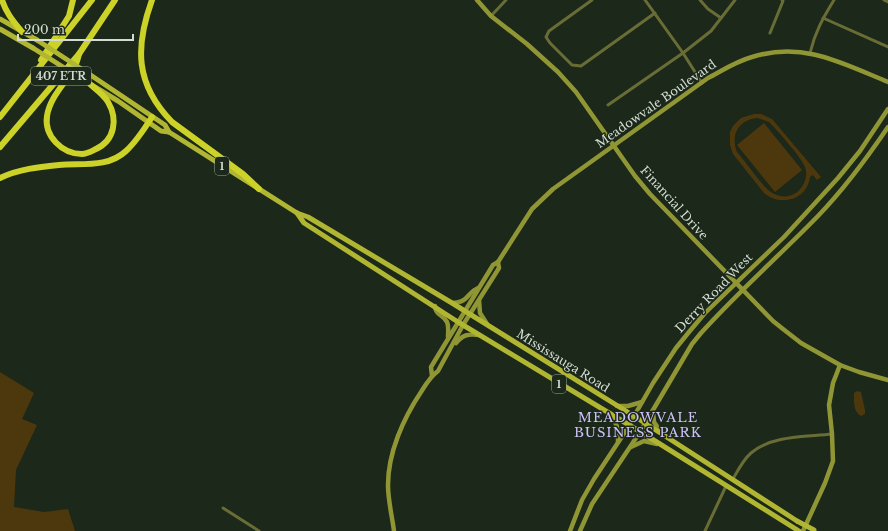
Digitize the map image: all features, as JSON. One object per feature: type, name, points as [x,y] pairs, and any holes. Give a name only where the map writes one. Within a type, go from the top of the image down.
[{"type":"highway","points":[[2,0],[5,10],[22,32]]},
{"type":"highway","points":[[35,73],[42,57],[69,16],[73,0]]},
{"type":"highway","name":"407 ETR","points":[[0,117],[92,0]]},
{"type":"highway","name":"407 ETR","points":[[0,146],[79,54],[115,0]]},
{"type":"highway","points":[[152,0],[145,19],[141,42],[141,56],[143,73],[152,97],[164,114],[172,122],[243,174],[259,189]]},
{"type":"highway","points":[[79,54],[76,65],[53,99],[47,118],[50,135],[55,143],[62,148],[83,154],[92,152],[100,147],[109,138],[114,128],[113,113],[108,102],[102,94],[91,85]]},
{"type":"highway","points":[[0,178],[11,173],[33,168],[61,165],[86,165],[109,161],[126,151],[150,119]]},
{"type":"main road","name":"Financial Drive","points":[[477,0],[491,16],[527,44],[558,72],[580,96],[635,176],[650,194],[783,329],[801,343],[840,365],[888,380]]},
{"type":"main road","name":"Mississauga Road","points":[[0,19],[37,40],[89,74],[150,119],[161,131],[169,132],[297,214],[308,217],[452,303],[634,416],[644,424],[814,531]]},
{"type":"main road","name":"Mississauga Road","points":[[0,29],[91,85],[150,119]]},
{"type":"main road","name":"Meadowvale Boulevard","points":[[394,531],[388,484],[395,445],[405,420],[415,401],[432,376],[438,371],[452,346],[461,323],[493,264],[498,262],[520,226],[537,204],[553,188],[702,83],[733,64],[752,56],[780,52],[810,53],[828,58],[888,82]]},
{"type":"main road","name":"Derry Road West","points":[[570,531],[582,500],[594,479],[628,426],[653,383],[685,337],[705,313],[784,237],[838,178],[864,145],[888,109]]},
{"type":"main road","name":"Derry Road West","points":[[580,531],[592,504],[640,432],[692,344],[701,332],[810,224],[840,192],[888,127]]},
{"type":"main road","name":"Mississauga Road","points":[[297,214],[304,223],[480,335],[799,531]]},
{"type":"main road","name":"Meadowvale Boulevard","points":[[467,313],[479,300],[499,268],[498,262]]},
{"type":"main road","points":[[452,303],[464,301],[475,289],[480,287]]},
{"type":"main road","points":[[479,300],[480,313],[488,326]]},
{"type":"main road","points":[[435,306],[436,312],[447,322],[448,338]]},
{"type":"main road","name":"Meadowvale Boulevard","points":[[432,376],[430,367],[448,338],[461,323]]},
{"type":"main road","points":[[452,346],[464,335],[480,335]]},
{"type":"main road","points":[[803,531],[825,483],[833,461],[830,392],[840,365]]},
{"type":"main road","points":[[616,406],[628,406],[642,402]]},
{"type":"main road","points":[[653,410],[654,422],[663,435]]},
{"type":"main road","points":[[612,415],[618,429],[618,442]]},
{"type":"main road","points":[[629,447],[644,441],[652,442],[663,447]]},
{"type":"street","points":[[491,16],[506,0]]},
{"type":"street","points":[[592,0],[549,31],[546,37],[572,65],[581,66],[655,13]]},
{"type":"street","points":[[646,0],[702,83]]},
{"type":"street","points":[[700,0],[708,9],[721,18]]},
{"type":"street","points":[[608,105],[683,53],[711,31],[735,0]]},
{"type":"street","points":[[770,33],[783,1],[782,0]]},
{"type":"street","points":[[810,53],[814,37],[834,0]]},
{"type":"street","points":[[884,0],[888,2]]},
{"type":"street","points":[[823,18],[888,47]]},
{"type":"street","points":[[733,479],[751,453],[762,446],[787,438],[832,434]]},
{"type":"street","points":[[705,531],[726,485]]},
{"type":"street","points":[[223,508],[258,531]]},
{"type":"shaded area","points":[[754,114],[761,114],[772,119],[821,177],[817,180],[813,175],[810,177],[808,185],[804,191],[799,196],[792,199],[778,200],[764,193],[733,154],[730,145],[730,132],[733,126],[741,118]],"holes":[[[758,118],[769,122],[795,152],[805,167],[806,179],[802,186],[797,192],[788,196],[777,195],[767,189],[737,152],[735,146],[738,129],[746,121]]]},
{"type":"shaded area","points":[[764,123],[802,170],[775,192],[737,145]]},
{"type":"shaded area","points":[[0,372],[34,393],[22,419],[37,425],[16,470],[14,507],[44,512],[68,509],[75,531],[0,531]]},
{"type":"shaded area","points":[[857,391],[861,392],[865,410],[865,414],[861,416],[858,414],[854,406],[854,393]]},
{"type":"district","name":"MEADOWVALE BUSINESS PARK","points":[[638,424]]}]
